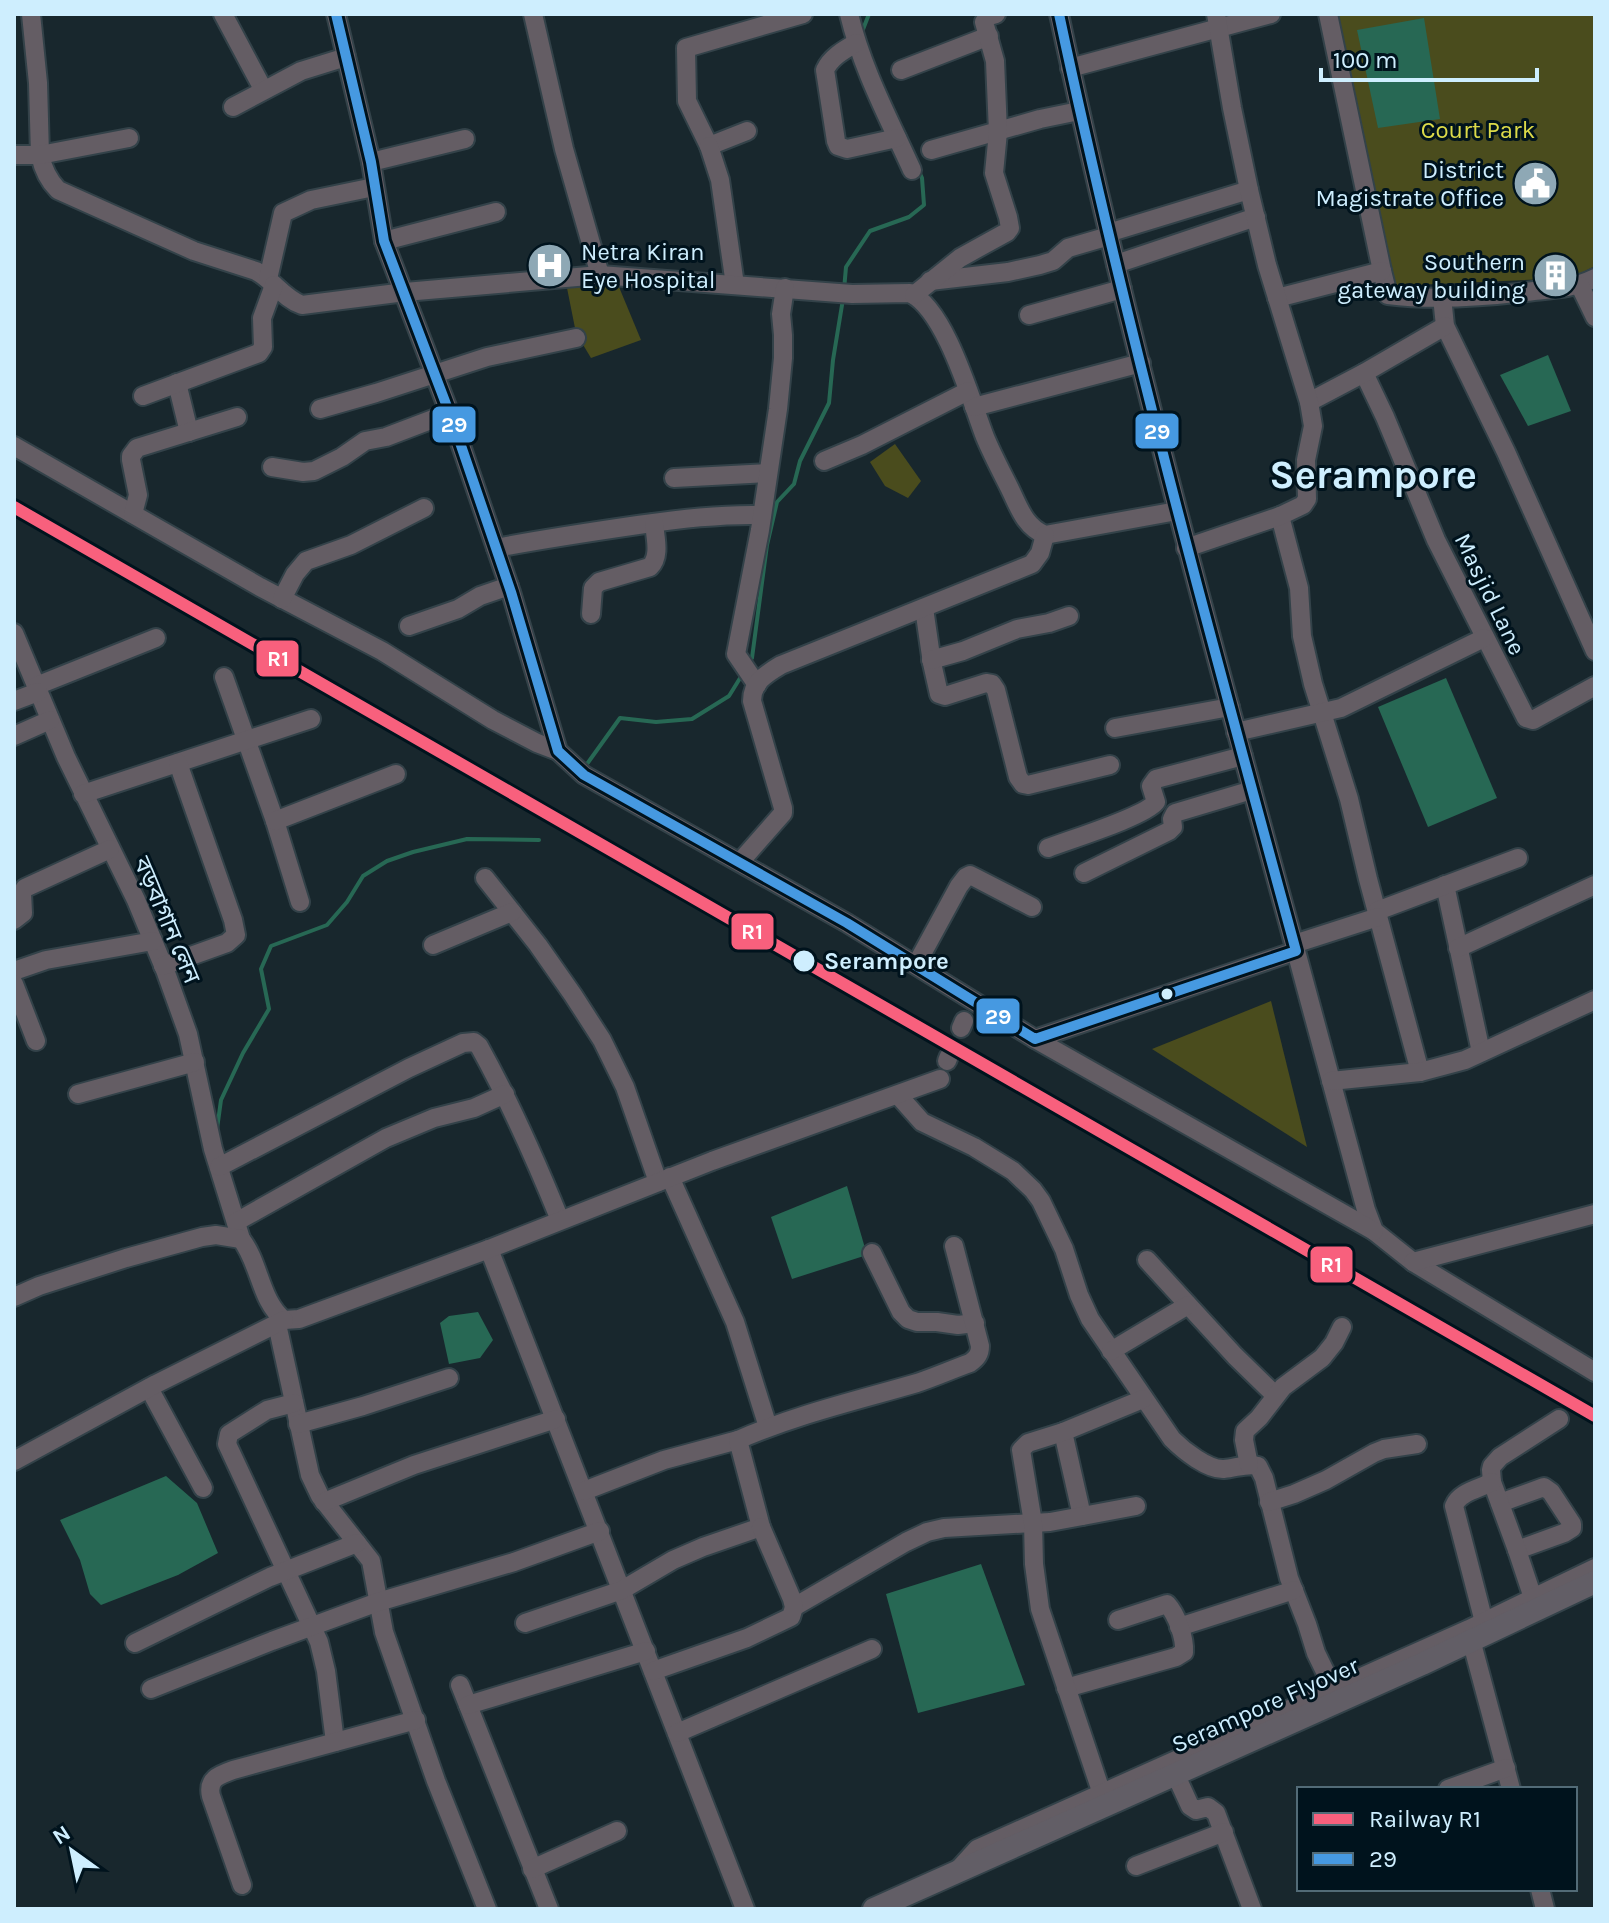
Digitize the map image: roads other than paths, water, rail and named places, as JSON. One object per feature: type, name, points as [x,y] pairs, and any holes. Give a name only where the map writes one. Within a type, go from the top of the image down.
[{"type":"main road","name":"Serampore Flyover","points":[[874,1909],[1422,1664],[1595,1582]]},
{"type":"street","points":[[31,14],[38,83],[40,155],[47,176],[58,190],[177,244],[256,271],[295,303],[302,305],[405,292],[600,275],[844,293],[914,295],[923,301],[942,328],[986,440],[1030,527],[1045,535],[1177,511]]},
{"type":"street","points":[[223,14],[263,89]]},
{"type":"street","points":[[336,14],[371,162],[384,241],[435,374],[509,586],[558,751]]},
{"type":"street","points":[[533,14],[564,149],[600,275]]},
{"type":"street","points":[[735,285],[720,180],[709,146],[687,101],[686,48],[778,17],[803,14]]},
{"type":"street","points":[[849,14],[856,43],[912,170]]},
{"type":"street","points":[[914,295],[960,258],[1010,228],[994,173],[998,132],[995,61],[984,22],[987,17],[996,14]]},
{"type":"street","points":[[1059,14],[1079,111],[1186,548],[1374,1231]]},
{"type":"street","points":[[1070,68],[1217,21],[1271,14]]},
{"type":"street","points":[[1328,14],[1388,295],[1502,295],[1588,282],[1595,317]]},
{"type":"street","points":[[1186,548],[1303,505],[1307,499],[1306,460],[1313,426],[1309,402],[1277,298],[1249,190],[1217,21]]},
{"type":"street","points":[[901,70],[989,36]]},
{"type":"street","points":[[856,43],[838,54],[825,70],[838,146],[847,149],[897,138]]},
{"type":"street","points":[[233,107],[301,71],[346,57]]},
{"type":"street","points":[[931,150],[1079,111]]},
{"type":"street","points":[[709,146],[747,131]]},
{"type":"street","points":[[14,155],[40,155],[129,138]]},
{"type":"street","points":[[371,162],[465,139]]},
{"type":"street","points":[[143,396],[261,351],[262,318],[283,213],[311,200],[374,187]]},
{"type":"street","points":[[930,281],[1040,265],[1053,261],[1068,248],[1249,190]]},
{"type":"street","points":[[384,241],[496,212]]},
{"type":"street","points":[[1116,264],[1256,217]]},
{"type":"street","points":[[1277,298],[1382,271]]},
{"type":"street","points":[[757,685],[736,654],[778,409],[783,358],[781,314],[785,288]]},
{"type":"street","points":[[1029,315],[1122,289]]},
{"type":"street","points":[[1442,297],[1445,326],[1506,452],[1595,651]]},
{"type":"street","points":[[1309,402],[1445,326]]},
{"type":"street","points":[[320,409],[487,357],[576,338]]},
{"type":"street","points":[[824,461],[971,399],[1141,363]]},
{"type":"street","name":"Masjid Lane","points":[[1364,373],[1436,540],[1523,714],[1529,720],[1537,718],[1595,686]]},
{"type":"street","points":[[177,383],[189,432]]},
{"type":"street","points":[[272,467],[314,471],[365,441],[386,437],[449,413]]},
{"type":"street","points":[[133,514],[138,495],[131,460],[133,452],[141,446],[237,417]]},
{"type":"street","points":[[14,446],[282,599],[382,651],[503,725],[558,751],[584,775],[847,923],[1035,1039],[1374,1231],[1413,1262],[1595,1372]]},
{"type":"street","points":[[674,478],[768,473]]},
{"type":"street","points":[[282,599],[306,561],[351,545],[424,508]]},
{"type":"street","points":[[496,548],[583,532],[725,514],[762,515]]},
{"type":"street","points":[[1280,516],[1299,588],[1302,636],[1321,711],[1349,799],[1420,1072]]},
{"type":"street","points":[[591,614],[593,588],[599,582],[650,567],[654,563],[657,552],[654,523]]},
{"type":"street","points":[[740,862],[783,813],[752,701],[752,693],[766,674],[781,665],[1032,564],[1040,553],[1045,535]]},
{"type":"street","points":[[409,626],[458,609],[480,596],[509,586]]},
{"type":"street","points":[[924,608],[931,660],[940,696],[989,682],[994,687],[1018,777],[1023,784],[1110,765]]},
{"type":"street","points":[[931,660],[1017,629],[1069,616]]},
{"type":"street","name":"বড়বাগান লেন","points":[[14,633],[83,794],[136,900],[163,966],[188,1034],[219,1167],[238,1230],[280,1322],[310,1475],[324,1502],[371,1561],[384,1632],[436,1781],[487,1909]]},
{"type":"street","points":[[14,701],[156,638]]},
{"type":"street","points":[[1236,732],[1341,708],[1484,638]]},
{"type":"street","points":[[224,677],[300,902]]},
{"type":"street","points":[[1115,728],[1230,707]]},
{"type":"street","points":[[83,794],[311,719]]},
{"type":"street","points":[[14,736],[50,720]]},
{"type":"street","points":[[1048,848],[1153,807],[1156,802],[1151,786],[1156,779],[1243,756]]},
{"type":"street","points":[[163,966],[227,943],[236,935],[178,763]]},
{"type":"street","points":[[275,821],[396,774]]},
{"type":"street","points":[[1084,873],[1169,831],[1173,827],[1175,813],[1252,790]]},
{"type":"street","points":[[14,920],[23,913],[22,893],[25,888],[110,849]]},
{"type":"street","points":[[1035,1039],[1295,947],[1518,858]]},
{"type":"street","points":[[916,965],[966,877],[970,875],[1032,907]]},
{"type":"street","points":[[485,878],[573,995],[616,1066],[664,1180],[735,1322],[768,1427]]},
{"type":"street","points":[[1445,885],[1481,1052]]},
{"type":"street","points":[[1458,948],[1595,885]]},
{"type":"street","points":[[433,945],[512,912]]},
{"type":"street","points":[[14,971],[46,960],[153,941]]},
{"type":"street","points":[[14,984],[36,1041]]},
{"type":"street","points":[[1331,1081],[1420,1072],[1465,1060],[1594,1002]]},
{"type":"street","points":[[219,1167],[396,1075],[469,1042],[479,1046],[505,1094],[560,1220]]},
{"type":"street","points":[[78,1094],[195,1062]]},
{"type":"street","points":[[14,1461],[280,1322],[299,1319],[664,1180],[940,1080]]},
{"type":"street","points":[[14,1297],[39,1286],[202,1237],[238,1230],[386,1138],[505,1094]]},
{"type":"street","points":[[898,1095],[922,1122],[974,1147],[1013,1171],[1033,1190],[1064,1249],[1090,1319],[1172,1439],[1207,1465],[1224,1469],[1258,1466],[1264,1478],[1294,1590],[1316,1653],[1334,1690]]},
{"type":"street","points":[[1413,1262],[1595,1214]]},
{"type":"street","points":[[584,1491],[664,1460],[738,1440],[768,1427],[920,1382],[970,1363],[980,1353],[980,1346],[954,1246]]},
{"type":"street","points":[[489,1249],[745,1909]]},
{"type":"street","points":[[872,1253],[901,1312],[908,1319],[947,1325],[975,1323]]},
{"type":"street","points":[[1147,1260],[1275,1395]]},
{"type":"street","points":[[1111,1351],[1188,1305]]},
{"type":"street","points":[[1249,1465],[1244,1434],[1275,1395],[1322,1358],[1342,1327]]},
{"type":"street","points":[[298,1424],[449,1378]]},
{"type":"street","points":[[149,1388],[203,1488]]},
{"type":"street","points":[[1102,1794],[1040,1609],[1033,1523],[1021,1450],[1028,1443],[1143,1399]]},
{"type":"street","points":[[294,1403],[267,1410],[234,1430],[227,1438],[227,1444],[324,1656],[335,1742]]},
{"type":"street","points":[[324,1502],[414,1465],[556,1419]]},
{"type":"street","points":[[1533,1598],[1492,1482],[1491,1470],[1495,1462],[1559,1419]]},
{"type":"street","points":[[1063,1432],[1082,1516]]},
{"type":"street","points":[[653,1671],[730,1645],[791,1617],[794,1607],[761,1527],[738,1440]]},
{"type":"street","points":[[1269,1502],[1326,1480],[1384,1449],[1417,1444]]},
{"type":"street","points":[[1484,1622],[1454,1506],[1457,1498],[1492,1482]]},
{"type":"street","points":[[1500,1503],[1544,1487],[1551,1492],[1572,1524],[1569,1531],[1517,1550]]},
{"type":"street","points":[[794,1607],[927,1532],[944,1528],[1050,1522],[1136,1506]]},
{"type":"street","points":[[525,1623],[622,1590],[673,1560],[761,1527]]},
{"type":"street","points":[[151,1689],[378,1602],[484,1572],[600,1531]]},
{"type":"street","points":[[135,1643],[285,1571],[357,1543]]},
{"type":"street","points":[[955,1873],[977,1849],[1484,1622],[1595,1568]]},
{"type":"street","points":[[1179,1627],[1294,1590]]},
{"type":"street","points":[[932,1883],[952,1884],[1595,1591]]},
{"type":"street","points":[[1066,1688],[1182,1655],[1185,1649],[1172,1609],[1167,1604],[1118,1620]]},
{"type":"street","points":[[1473,1647],[1511,1787]]},
{"type":"street","points":[[677,1733],[872,1649]]},
{"type":"street","points":[[468,1705],[646,1651]]},
{"type":"street","points":[[460,1685],[549,1909]]},
{"type":"street","points":[[242,1885],[211,1796],[210,1784],[233,1770],[416,1720]]},
{"type":"street","points":[[1454,1787],[1506,1768]]},
{"type":"street","points":[[1179,1782],[1190,1806],[1196,1810],[1208,1807],[1216,1813],[1252,1909]]},
{"type":"street","points":[[532,1869],[617,1831]]},
{"type":"street","points":[[1136,1866],[1224,1832]]},
{"type":"waterway","points":[[862,32],[869,14]]},
{"type":"waterway","points":[[844,290],[846,267],[870,231],[909,217],[924,205],[922,178],[918,169]]},
{"type":"waterway","points":[[748,663],[752,658],[767,545],[777,502],[794,484],[800,461],[829,403],[843,299]]},
{"type":"waterway","points":[[587,764],[620,718],[656,722],[692,719],[729,696],[742,675]]},
{"type":"waterway","points":[[217,1129],[221,1100],[243,1053],[269,1009],[261,969],[271,946],[327,925],[347,902],[363,876],[387,861],[467,839],[539,840]]},
{"type":"tunnel","points":[[949,1056],[961,1028]]},
{"type":"rail line","name":"R1","points":[[14,507],[1595,1416]]},
{"type":"place","name":"District Magistrate Office","points":[[1535,184]]},
{"type":"place","name":"Netra Kiran Eye Hospital","points":[[550,266]]},
{"type":"place","name":"Southern gateway building","points":[[1556,276]]},
{"type":"place","name":"Serampore","points":[[804,961]]},
{"type":"district","name":"Serampore","points":[[1373,474]]},
{"type":"park label","name":"Court Park","points":[[1478,130]]}]
